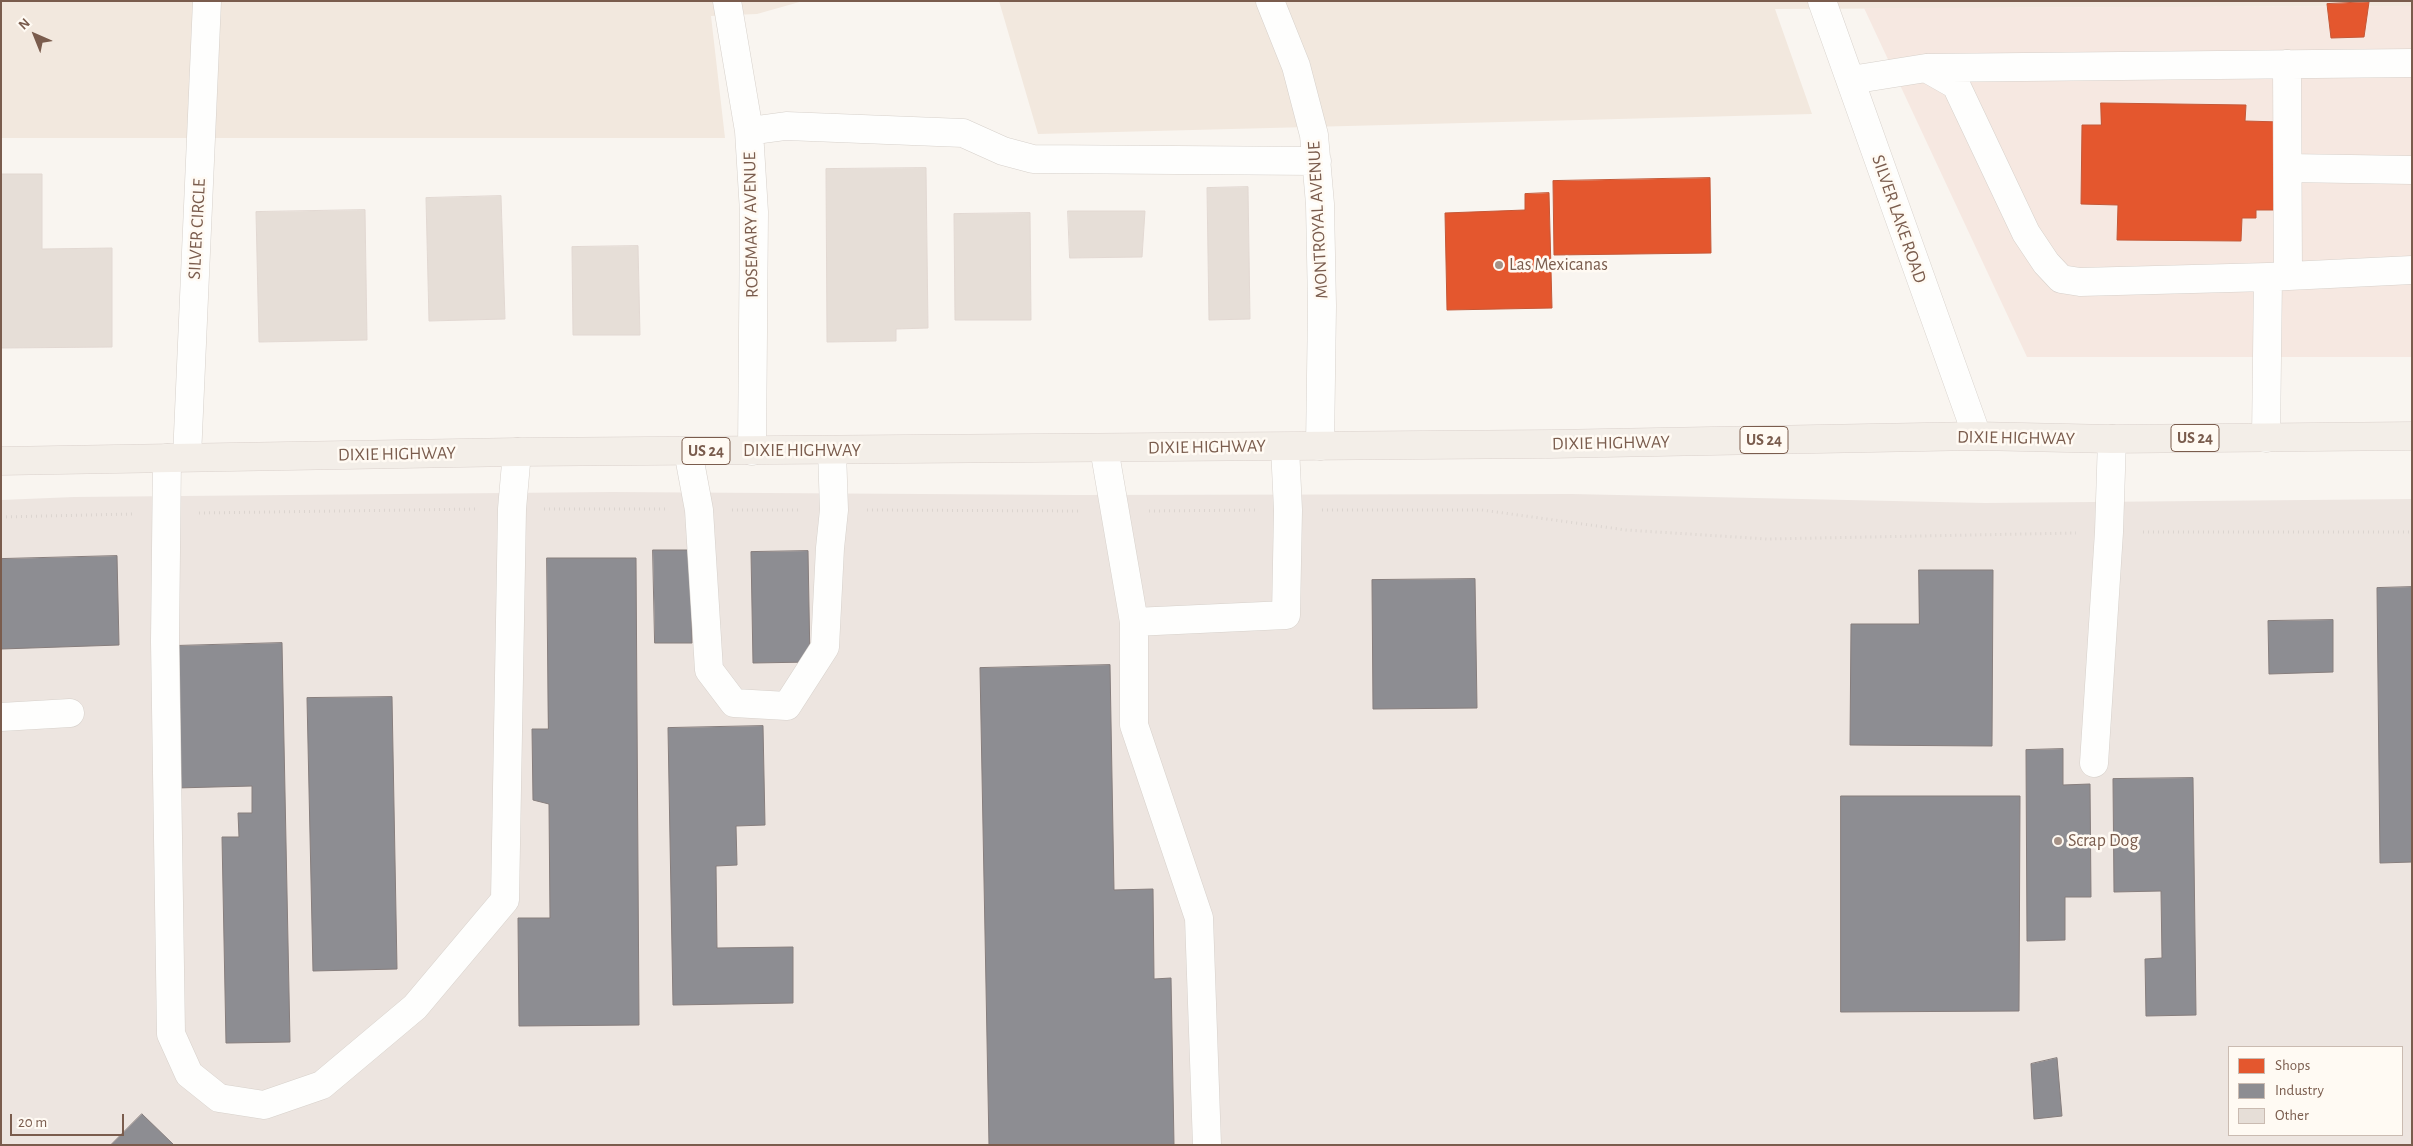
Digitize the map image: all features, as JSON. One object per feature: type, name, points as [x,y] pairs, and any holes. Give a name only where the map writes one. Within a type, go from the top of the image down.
[{"type":"main road","name":"DIXIE HIGHWAY","points":[[1,461],[517,452],[1320,446],[1977,436],[2112,439],[2412,436]]},
{"type":"street","name":"SILVER CIRCLE","points":[[207,1],[177,457],[166,514],[165,641],[171,1034],[189,1074],[219,1098],[264,1105],[322,1085],[415,1007],[505,900],[512,509],[517,452]]},
{"type":"street","name":"ROSEMARY AVENUE","points":[[727,1],[749,131],[754,212],[752,451]]},
{"type":"street","name":"MONTROYAL AVENUE","points":[[1270,1],[1296,66],[1314,135],[1317,161],[1322,306],[1320,446]]},
{"type":"street","name":"SILVER LAKE ROAD","points":[[1822,1],[1977,436]]},
{"type":"street","points":[[1851,80],[1926,68],[2412,63]]},
{"type":"street","points":[[2266,438],[2288,168],[2287,64]]},
{"type":"street","points":[[1926,68],[1956,85],[2026,233],[2046,263],[2061,279],[2080,282],[2412,270]]},
{"type":"street","points":[[749,131],[786,126],[963,133],[1003,151],[1033,159],[1317,161]]},
{"type":"street","points":[[2288,168],[2412,170]]},
{"type":"street","points":[[2094,763],[2109,532],[2112,439]]},
{"type":"street","points":[[1134,622],[1286,615],[1288,510],[1285,446]]},
{"type":"street","points":[[1104,448],[1134,622],[1134,725],[1199,918],[1207,1145]]},
{"type":"street","points":[[688,451],[699,510],[709,670],[734,703],[787,706],[825,647],[830,548],[834,510],[832,450]]},
{"type":"street","points":[[1,717],[70,713]]},
{"type":"path","points":[[1,517],[512,509],[1482,510],[1626,530],[1767,539],[2109,532],[2412,532]]},
{"type":"shaded area","points":[[1,1],[803,1],[757,14],[711,16],[725,138],[1,138]]},
{"type":"shaded area","points":[[999,1],[2412,1],[2412,6],[1775,9],[1812,114],[1038,134]]},
{"type":"shaded area","points":[[2412,6],[2412,357],[2027,357],[1864,8]]},
{"type":"shaded area","points":[[612,492],[1077,495],[1572,494],[1985,503],[2412,499],[2412,1145],[1,1145],[1,500],[74,497]]},
{"type":"building: Shops","points":[[2369,2],[2364,37],[2331,38],[2327,4]]},
{"type":"building: Shops","points":[[2101,103],[2246,105],[2245,121],[2280,122],[2278,210],[2256,210],[2256,218],[2242,218],[2241,241],[2117,240],[2118,205],[2081,204],[2082,125],[2101,125]]},
{"type":"building: Shops","points":[[1710,178],[1711,253],[1554,255],[1553,181]]},
{"type":"building: Shops","points":[[1549,193],[1552,308],[1447,310],[1445,213],[1525,210],[1525,194]]},
{"type":"building: Industry","points":[[653,550],[691,550],[692,643],[655,643]]},
{"type":"building: Industry","points":[[808,551],[810,662],[753,663],[751,552]]},
{"type":"building: Industry","points":[[117,556],[119,645],[1,649],[1,559]]},
{"type":"building: Industry","points":[[547,558],[636,558],[639,1025],[519,1026],[518,918],[550,918],[549,804],[533,800],[532,729],[548,729]]},
{"type":"building: Industry","points":[[1919,570],[1993,570],[1992,746],[1850,745],[1851,624],[1919,624]]},
{"type":"building: Industry","points":[[1475,579],[1477,708],[1373,709],[1372,580]]},
{"type":"building: Industry","points":[[2412,587],[2412,862],[2380,863],[2377,588]]},
{"type":"building: Industry","points":[[2333,620],[2333,672],[2269,674],[2268,621]]},
{"type":"building: Industry","points":[[282,643],[290,1042],[226,1043],[222,837],[239,837],[238,813],[252,813],[252,786],[176,788],[173,646]]},
{"type":"building: Industry","points":[[1110,665],[1114,890],[1153,889],[1154,979],[1171,978],[1174,1145],[989,1145],[980,668]]},
{"type":"building: Industry","points":[[392,697],[397,969],[313,971],[307,698]]},
{"type":"building: Industry","points":[[763,726],[765,825],[736,826],[737,865],[716,866],[717,948],[793,947],[793,1003],[673,1005],[668,728]]},
{"type":"building: Industry","name":"Scrap Dog","points":[[2063,749],[2063,785],[2090,784],[2091,897],[2065,897],[2065,940],[2027,941],[2026,750]]},
{"type":"building: Industry","points":[[2193,778],[2196,1015],[2146,1016],[2145,959],[2162,958],[2161,891],[2114,892],[2113,779]]},
{"type":"building: Industry","points":[[1841,796],[2020,796],[2019,1011],[1841,1012]]},
{"type":"building: Industry","points":[[2057,1058],[2062,1116],[2034,1119],[2031,1064]]},
{"type":"building: Industry","points":[[142,1114],[174,1145],[111,1145]]},
{"type":"building: Other","points":[[926,168],[928,328],[896,329],[896,341],[827,342],[826,169]]},
{"type":"building: Other","points":[[1,174],[42,174],[42,249],[112,248],[112,347],[1,348]]},
{"type":"building: Other","points":[[1248,187],[1250,319],[1209,320],[1207,188]]},
{"type":"building: Other","points":[[501,196],[505,319],[429,321],[426,198]]},
{"type":"building: Other","points":[[365,210],[367,340],[259,342],[256,212]]},
{"type":"building: Other","points":[[1068,211],[1145,211],[1142,257],[1070,258]]},
{"type":"building: Other","points":[[1030,213],[1031,320],[955,320],[954,214]]},
{"type":"building: Other","points":[[638,246],[640,335],[573,335],[572,247]]},
{"type":"place","name":"Las Mexicanas","points":[[1499,265]]},
{"type":"place","name":"Scrap Dog","points":[[2058,841]]}]
